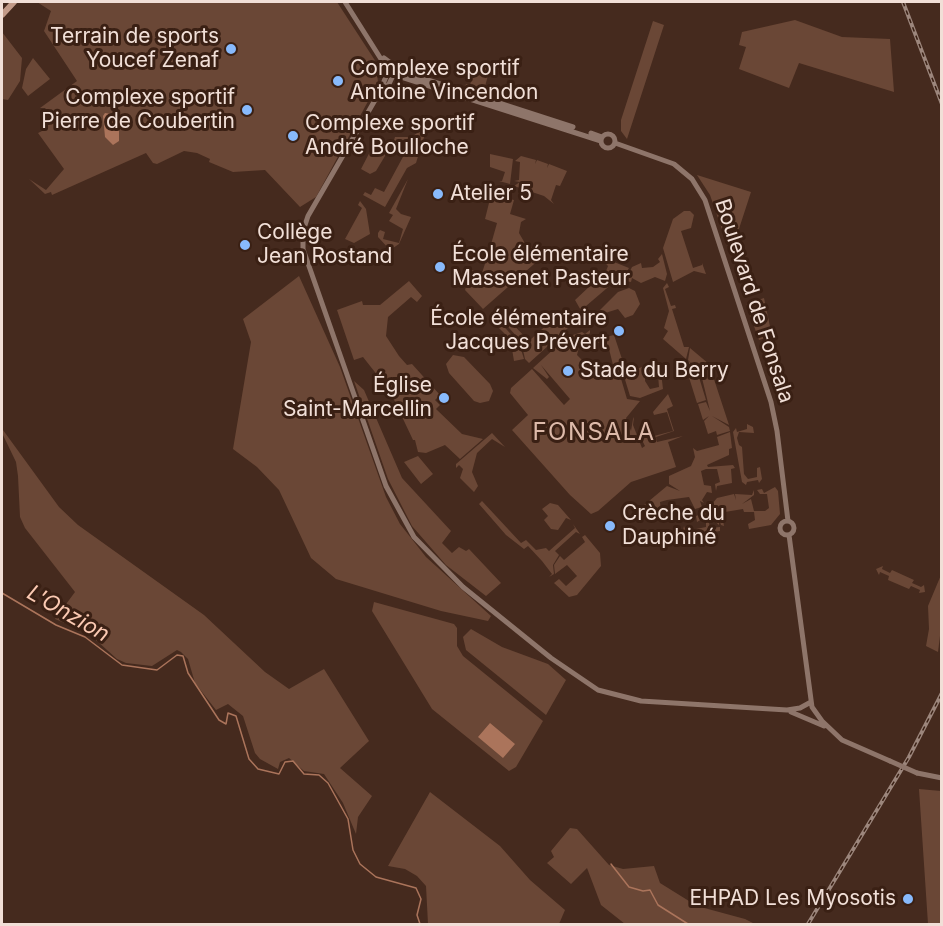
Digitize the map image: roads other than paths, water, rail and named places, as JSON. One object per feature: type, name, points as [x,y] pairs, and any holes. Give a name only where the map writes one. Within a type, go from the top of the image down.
[{"type":"main road","points":[[2,15],[14,2]]},
{"type":"street","points":[[345,2],[393,70],[601,139],[608,148],[615,143],[612,135],[601,139]]},
{"type":"street","points":[[393,70],[308,216],[303,231],[303,249],[386,486],[414,537],[463,587],[551,658],[598,690],[641,701],[787,710],[811,704]]},
{"type":"street","name":"Boulevard de Fonsala","points":[[615,143],[674,164],[692,178],[705,200],[771,402],[777,431],[788,521]]},
{"type":"street","points":[[789,535],[783,534],[780,529],[782,523],[788,521],[795,528],[789,535],[811,704],[828,728]]},
{"type":"street","points":[[801,715],[811,704]]},
{"type":"street","points":[[787,710],[828,728],[848,743],[917,773],[942,778]]},
{"type":"waterway","name":"L'Onzion","points":[[2,593],[56,625],[85,637],[122,665],[157,670],[177,655],[183,656],[188,673],[219,720],[226,724],[228,713],[236,716],[249,759],[258,769],[279,774],[285,762],[293,761],[304,774],[319,775],[328,783],[348,819],[353,850],[360,864],[376,877],[416,888],[421,899],[417,915],[420,924]]},
{"type":"waterway","points":[[611,864],[629,887],[643,891],[650,890],[658,905],[688,924]]},
{"type":"railway","points":[[903,2],[942,104]]},
{"type":"railway","points":[[808,924],[909,757],[942,693]]},
{"type":"place","name":"Terrain de sports Youcef Zenaf","points":[[231,49]]},
{"type":"place","name":"Complexe sportif Antoine Vincendon","points":[[338,81]]},
{"type":"place","name":"Complexe sportif Pierre de Coubertin","points":[[247,110]]},
{"type":"place","name":"Complexe sportif André Boulloche","points":[[293,136]]},
{"type":"place","name":"Atelier 5","points":[[438,194]]},
{"type":"place","name":"Collège Jean Rostand","points":[[245,245]]},
{"type":"place","name":"École élémentaire Massenet Pasteur","points":[[440,267]]},
{"type":"place","name":"École élémentaire Jacques Prévert","points":[[619,331]]},
{"type":"place","name":"Stade du Berry","points":[[568,371]]},
{"type":"place","name":"Église Saint-Marcellin","points":[[444,398]]},
{"type":"place","name":"Crèche du Dauphiné","points":[[610,526]]},
{"type":"place","name":"EHPAD Les Myosotis","points":[[908,899]]},
{"type":"district","name":"FONSALA","points":[[594,433]]}]
